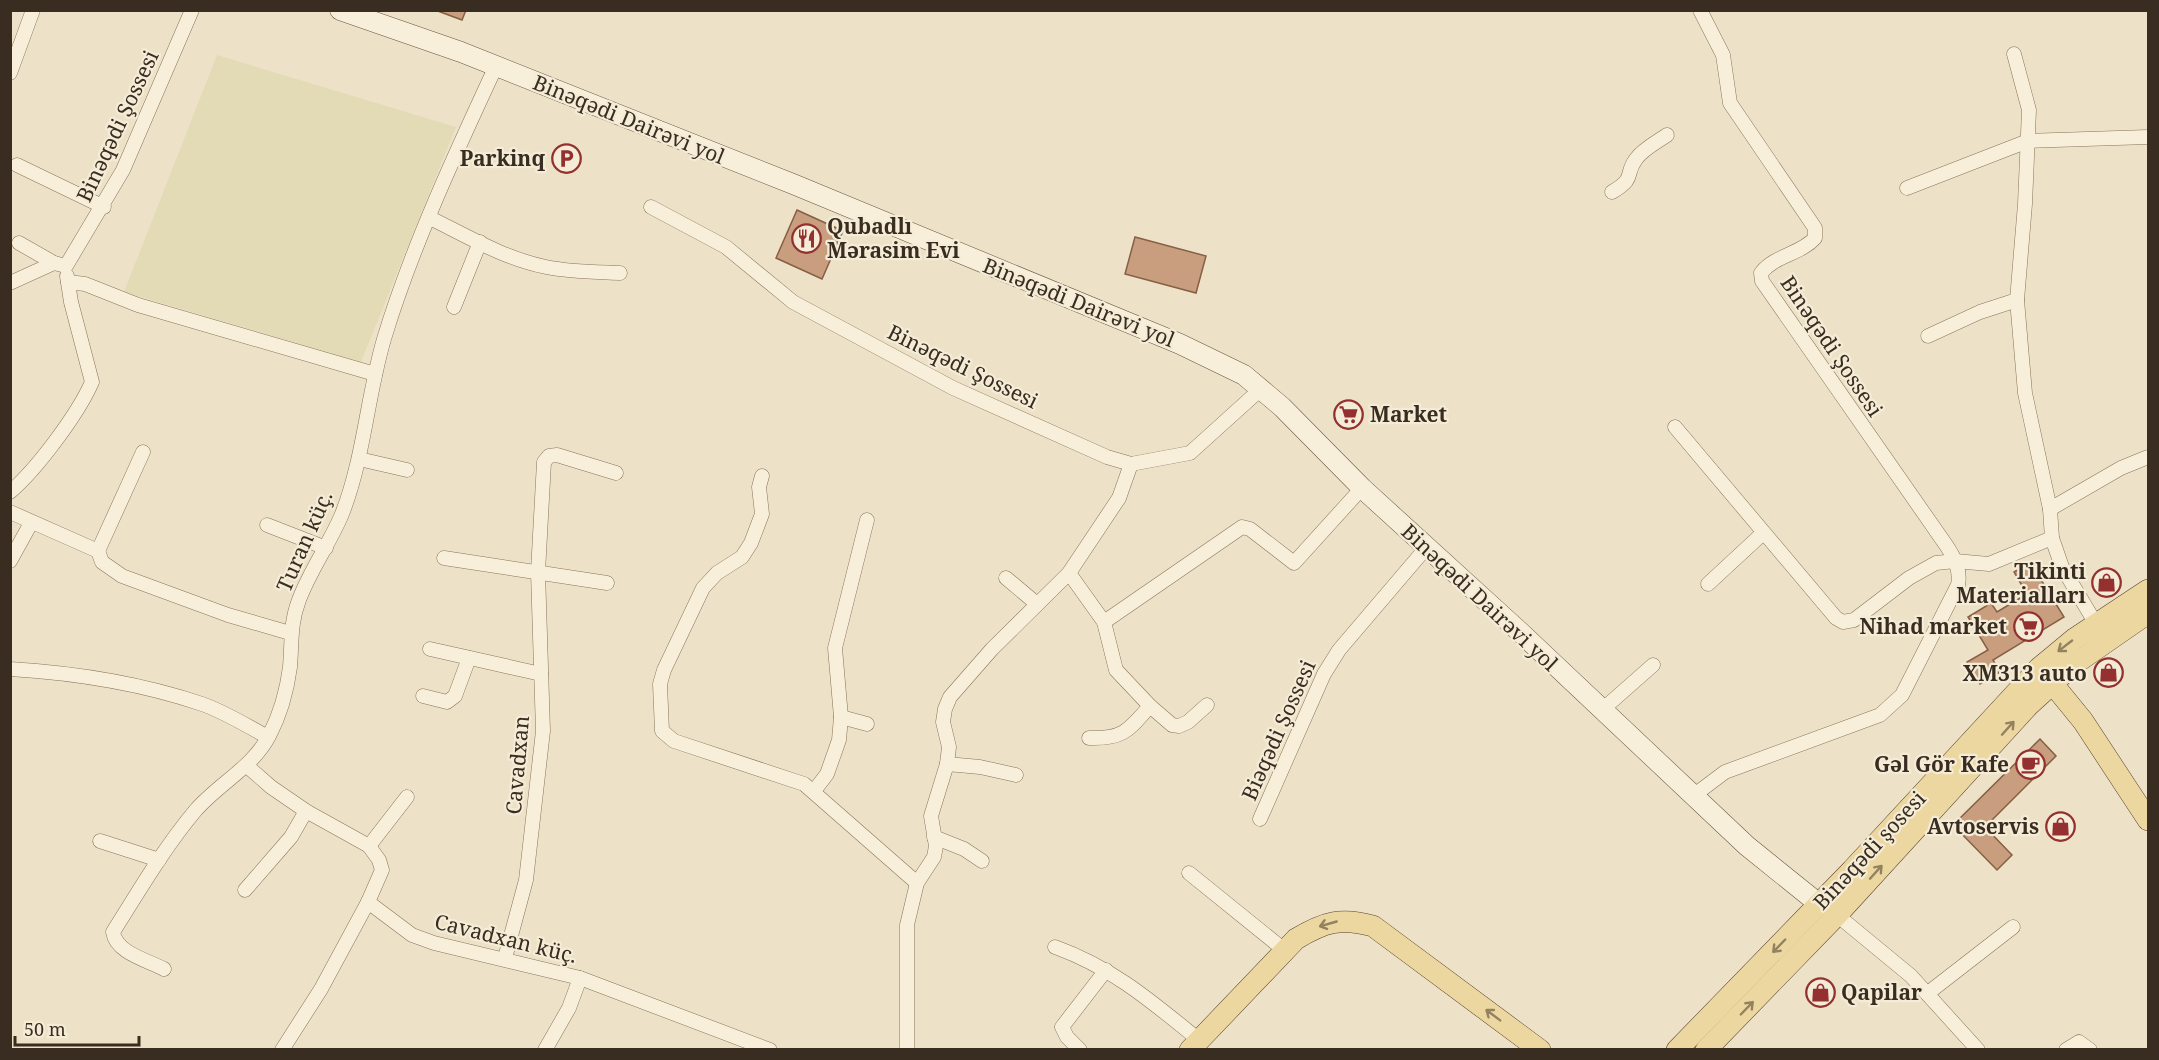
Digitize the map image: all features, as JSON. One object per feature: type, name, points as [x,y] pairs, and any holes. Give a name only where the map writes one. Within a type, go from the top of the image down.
[{"type":"main road","name":"Binəqədi Dairəvi yol","points":[[340,10],[496,66],[793,184],[1180,344],[1236,371],[1262,388],[1362,488],[1693,796],[1780,875],[1828,910]]},
{"type":"main road","name":"Binəqədi şosesi","points":[[1706,1050],[1828,910],[2046,675],[2096,624],[2148,590]]},
{"type":"main road","name":"Binəqədi şosesi","points":[[2046,675],[2148,613]]},
{"type":"main road","points":[[2046,675],[2106,755],[2148,820]]},
{"type":"main road","name":"Binəqədi şosesi","points":[[1677,1050],[1828,910]]},
{"type":"main road","points":[[1194,1045],[1283,949],[1311,930],[1333,922],[1351,920],[1373,926],[1540,1050]]},
{"type":"street","points":[[10,73],[33,10]]},
{"type":"street","name":"Binəqədi Şossesi","points":[[60,265],[104,207],[156,97],[192,10]]},
{"type":"street","name":"Binəqədi Şossesi","points":[[1700,10],[1723,55],[1730,103],[1815,228],[1815,238],[1809,245],[1766,266],[1761,273],[1762,281],[1955,561]]},
{"type":"street","points":[[2014,54],[2029,110],[2017,300],[2025,393],[2050,509],[2052,538],[2062,567],[2096,624]]},
{"type":"street","name":"Turan küç.","points":[[164,969],[120,947],[114,941],[113,932],[159,860],[211,793],[247,766],[268,737],[285,691],[290,666],[290,633],[298,600],[342,513],[359,459],[375,374],[392,314],[430,218],[496,66]]},
{"type":"street","points":[[1612,192],[1631,176],[1632,164],[1637,156],[1667,135]]},
{"type":"street","points":[[1906,188],[2028,141],[2148,137]]},
{"type":"street","points":[[17,165],[104,207]]},
{"type":"street","name":"Binəqədi Şossesi","points":[[651,207],[726,247],[793,302],[953,388],[1107,457],[1131,464],[1190,453],[1262,388]]},
{"type":"street","points":[[430,218],[518,259],[545,267],[579,272],[620,273]]},
{"type":"street","points":[[454,307],[480,242]]},
{"type":"street","points":[[10,492],[22,483],[54,441],[92,382],[68,282],[60,265],[19,243]]},
{"type":"street","points":[[10,283],[60,265]]},
{"type":"street","points":[[68,282],[85,284],[138,305],[375,374]]},
{"type":"street","points":[[1928,336],[1980,312],[2017,300]]},
{"type":"street","points":[[1675,427],[1762,534],[1836,618],[1843,622],[1854,620],[1923,569],[1955,561],[1989,564],[2052,538]]},
{"type":"street","points":[[143,452],[98,551],[102,562],[122,576],[228,615],[290,633]]},
{"type":"street","name":"Cavadxan","points":[[505,958],[526,880],[543,731],[538,572],[544,462],[549,456],[557,454],[616,473]]},
{"type":"street","points":[[2050,509],[2121,468],[2148,457]]},
{"type":"street","points":[[359,459],[407,470]]},
{"type":"street","points":[[907,1050],[907,925],[917,883],[934,857],[931,816],[947,764],[948,747],[943,722],[951,697],[992,649],[1069,573],[1119,498],[1131,464]]},
{"type":"street","points":[[762,476],[759,487],[762,514],[751,543],[742,557],[710,579],[703,588],[664,670],[660,684],[660,724],[667,737],[674,741],[804,784],[917,883]]},
{"type":"street","points":[[1104,622],[1242,527],[1250,529],[1294,563],[1362,488]]},
{"type":"street","points":[[10,512],[98,551]]},
{"type":"street","points":[[814,791],[827,774],[834,757],[841,717],[834,648],[867,520]]},
{"type":"street","points":[[10,561],[32,523]]},
{"type":"street","points":[[267,525],[326,548]]},
{"type":"street","points":[[1708,584],[1762,534]]},
{"type":"street","name":"Biəqədi Şossesi","points":[[1260,819],[1324,674],[1339,650],[1426,548]]},
{"type":"street","points":[[444,558],[607,583]]},
{"type":"street","points":[[1693,796],[1725,772],[1880,715],[1902,694],[1958,585],[1960,577],[1955,561]]},
{"type":"street","points":[[1069,573],[1104,622],[1116,669],[1150,706],[1172,725],[1179,726],[1188,722],[1208,705]]},
{"type":"street","points":[[1006,578],[1037,604]]},
{"type":"street","points":[[430,649],[541,674]]},
{"type":"street","points":[[423,696],[447,702],[455,696],[469,658]]},
{"type":"street","points":[[1602,710],[1653,664]]},
{"type":"street","points":[[10,669],[70,672],[139,687],[203,705],[268,737]]},
{"type":"street","points":[[1089,738],[1111,739],[1124,734],[1150,706]]},
{"type":"street","points":[[841,717],[867,724]]},
{"type":"street","points":[[947,764],[981,767],[1016,775]]},
{"type":"street","points":[[247,766],[271,787],[306,811],[369,846],[380,860],[382,870],[368,902],[321,989],[282,1050]]},
{"type":"street","points":[[369,846],[407,797]]},
{"type":"street","points":[[246,890],[291,837],[306,811]]},
{"type":"street","points":[[934,837],[982,861]]},
{"type":"street","points":[[100,841],[159,860]]},
{"type":"street","points":[[1189,873],[1283,949]]},
{"type":"street","name":"Cavadxan küç.","points":[[368,902],[412,935],[434,943],[505,958],[580,978],[770,1050]]},
{"type":"street","points":[[1828,910],[1892,959],[1928,993],[1978,1050]]},
{"type":"street","points":[[1928,993],[2013,927]]},
{"type":"street","points":[[1054,947],[1088,959],[1131,985],[1194,1045]]},
{"type":"street","points":[[1080,1050],[1066,1037],[1062,1027],[1106,970]]},
{"type":"street","points":[[544,1050],[569,1008],[580,978]]},
{"type":"street","points":[[2066,1050],[2079,1042],[2090,1050]]},
{"type":"shaded area","points":[[217,55],[456,127],[361,362],[124,292]]},
{"type":"building","points":[[435,10],[466,10],[462,20]]},
{"type":"building","points":[[797,210],[843,231],[822,279],[776,258]]},
{"type":"building","points":[[1135,237],[1206,256],[1196,293],[1125,274]]},
{"type":"building","points":[[2030,562],[2064,617],[1993,660],[2000,672],[1980,684],[1967,662],[1988,650],[1968,617],[1991,603],[1997,612],[2027,594],[2014,572]]},
{"type":"building","points":[[2040,739],[2056,756],[1985,827],[2012,855],[1997,870],[1953,825]]},
{"type":"place","name":"Parkinq","points":[[566,158]]},
{"type":"place","name":"Qubadlı Mərasim Evi","points":[[806,238]]},
{"type":"place","name":"Market","points":[[1349,414]]},
{"type":"place","name":"Tikinti Materialları","points":[[2107,583]]},
{"type":"place","name":"Nihad market","points":[[2028,626]]},
{"type":"place","name":"XM313 auto","points":[[2108,673]]},
{"type":"place","name":"Gəl Gör Kafe","points":[[2030,764]]},
{"type":"place","name":"Avtoservis","points":[[2060,826]]},
{"type":"place","name":"Qapilar","points":[[1820,992]]}]
